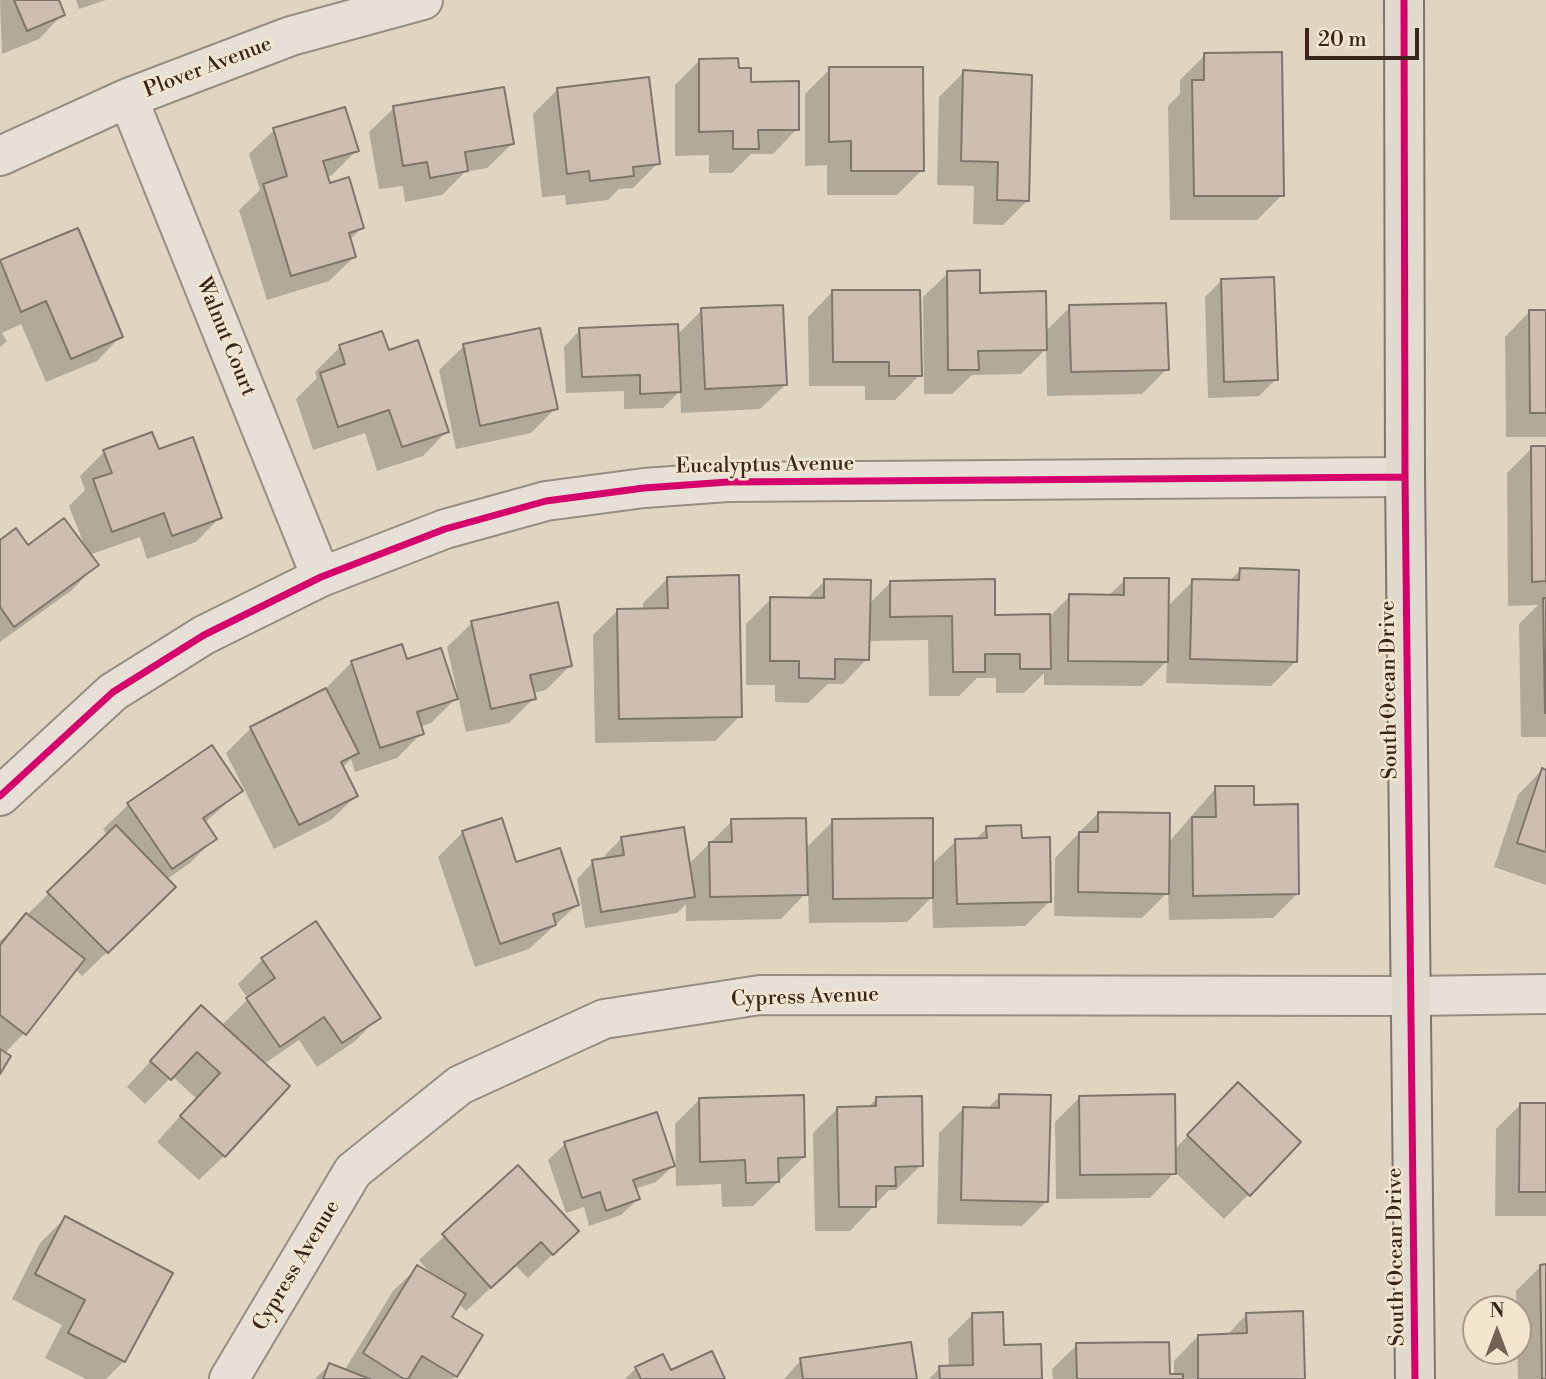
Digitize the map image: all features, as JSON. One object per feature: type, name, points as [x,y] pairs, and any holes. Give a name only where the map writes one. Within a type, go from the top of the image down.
[{"type":"main road","name":"South Ocean Drive","points":[[1404,0],[1405,477],[1416,1379]]},
{"type":"street","name":"Plover Avenue","points":[[0,156],[128,98],[290,36],[423,0]]},
{"type":"street","name":"Walnut Court","points":[[128,98],[321,577]]},
{"type":"street","name":"Eucalyptus Avenue","points":[[0,796],[113,692],[204,635],[321,577],[445,529],[546,501],[644,488],[728,482],[1405,477]]},
{"type":"street","name":"Cypress Avenue","points":[[229,1379],[353,1171],[460,1085],[604,1019],[760,995],[1412,996],[1546,993]]},
{"type":"building","points":[[14,0],[59,0],[65,15],[27,31]]},
{"type":"building","points":[[1282,52],[1284,196],[1194,196],[1192,80],[1204,80],[1204,53]]},
{"type":"building","points":[[738,58],[739,68],[751,68],[751,82],[799,81],[799,130],[758,130],[759,149],[733,149],[733,131],[699,132],[699,59]]},
{"type":"building","points":[[829,67],[923,67],[924,171],[851,171],[851,141],[829,142]]},
{"type":"building","points":[[963,70],[1032,75],[1029,201],[997,200],[998,162],[961,161]]},
{"type":"building","points":[[649,77],[660,164],[633,167],[634,176],[590,181],[589,171],[567,174],[557,88]]},
{"type":"building","points":[[504,87],[514,144],[465,152],[468,171],[430,178],[427,162],[403,166],[393,106]]},
{"type":"building","points":[[345,107],[359,151],[323,161],[330,183],[349,177],[364,228],[349,233],[356,257],[291,276],[263,184],[287,176],[273,128]]},
{"type":"building","points":[[78,228],[123,337],[71,359],[46,301],[21,312],[0,260]]},
{"type":"building","points":[[980,270],[980,293],[1046,291],[1047,350],[978,351],[979,370],[948,370],[947,271]]},
{"type":"building","points":[[1274,277],[1278,380],[1224,382],[1221,279]]},
{"type":"building","points":[[832,290],[920,290],[922,376],[889,376],[889,362],[833,362]]},
{"type":"building","points":[[1166,303],[1169,370],[1071,372],[1069,305]]},
{"type":"building","points":[[783,305],[787,385],[705,389],[701,308]]},
{"type":"building","points":[[1529,310],[1546,310],[1546,413],[1530,413]]},
{"type":"building","points":[[678,324],[681,392],[640,394],[640,375],[582,377],[579,328]]},
{"type":"building","points":[[540,328],[558,409],[480,426],[463,344]]},
{"type":"building","points":[[382,331],[389,350],[418,340],[449,432],[402,447],[389,410],[338,427],[320,373],[345,364],[339,345]]},
{"type":"building","points":[[152,432],[159,449],[193,437],[222,518],[172,536],[164,513],[112,532],[93,479],[112,473],[103,450]]},
{"type":"building","points":[[1531,446],[1546,446],[1546,581],[1532,582]]},
{"type":"building","points":[[64,518],[99,565],[14,627],[0,607],[0,540],[16,528],[28,545]]},
{"type":"building","points":[[1240,568],[1299,570],[1297,662],[1190,659],[1192,579],[1239,580]]},
{"type":"building","points":[[739,575],[742,717],[619,719],[617,609],[668,608],[667,577]]},
{"type":"building","points":[[1124,578],[1169,578],[1168,662],[1068,661],[1069,594],[1124,595]]},
{"type":"building","points":[[824,579],[871,580],[869,660],[835,659],[835,679],[799,678],[799,661],[770,661],[770,597],[824,598]]},
{"type":"building","points":[[995,579],[995,615],[1050,614],[1051,669],[1020,669],[1020,654],[985,654],[985,672],[953,672],[952,616],[890,617],[890,581]]},
{"type":"building","points":[[1543,598],[1546,598],[1546,713],[1545,713]]},
{"type":"building","points":[[558,602],[572,666],[530,675],[536,699],[491,709],[471,621]]},
{"type":"building","points":[[402,644],[407,659],[441,648],[458,699],[417,712],[424,734],[380,748],[351,661]]},
{"type":"building","points":[[326,688],[359,753],[341,762],[358,796],[299,825],[250,727]]},
{"type":"building","points":[[212,745],[243,791],[203,818],[217,839],[172,869],[127,803]]},
{"type":"building","points":[[1542,768],[1546,770],[1546,852],[1517,843]]},
{"type":"building","points":[[1215,786],[1254,786],[1254,805],[1298,804],[1299,894],[1193,896],[1192,817],[1216,817]]},
{"type":"building","points":[[1098,812],[1170,813],[1169,894],[1078,892],[1079,832],[1098,832]]},
{"type":"building","points":[[502,818],[516,862],[560,848],[579,905],[553,914],[556,925],[500,944],[462,831]]},
{"type":"building","points":[[806,818],[808,895],[710,897],[709,842],[732,842],[731,819]]},
{"type":"building","points":[[933,818],[933,898],[833,899],[832,819]]},
{"type":"building","points":[[116,825],[176,887],[108,953],[47,892]]},
{"type":"building","points":[[1021,825],[1022,838],[1050,837],[1051,902],[957,904],[955,839],[987,838],[986,826]]},
{"type":"building","points":[[684,827],[695,897],[601,912],[592,860],[624,855],[621,837]]},
{"type":"building","points":[[26,913],[85,959],[26,1035],[0,1015],[0,945]]},
{"type":"building","points":[[316,921],[381,1018],[342,1043],[324,1017],[280,1047],[246,998],[275,978],[261,958]]},
{"type":"building","points":[[201,1005],[290,1086],[225,1157],[180,1116],[220,1073],[197,1052],[171,1080],[150,1061]]},
{"type":"building","points":[[0,1049],[11,1056],[0,1074]]},
{"type":"building","points":[[1238,1082],[1301,1142],[1250,1196],[1187,1135]]},
{"type":"building","points":[[999,1094],[1051,1095],[1048,1202],[961,1200],[963,1107],[999,1108]]},
{"type":"building","points":[[1175,1094],[1176,1174],[1080,1175],[1079,1096]]},
{"type":"building","points":[[804,1095],[805,1157],[778,1158],[779,1182],[746,1183],[745,1160],[700,1162],[699,1098]]},
{"type":"building","points":[[922,1096],[923,1166],[895,1167],[896,1186],[876,1186],[876,1207],[839,1207],[837,1107],[876,1106],[876,1097]]},
{"type":"building","points":[[1520,1103],[1546,1103],[1546,1192],[1519,1192]]},
{"type":"building","points":[[657,1112],[675,1166],[633,1180],[640,1199],[606,1211],[600,1192],[582,1198],[564,1142]]},
{"type":"building","points":[[518,1165],[579,1231],[553,1255],[541,1242],[491,1288],[442,1234]]},
{"type":"building","points":[[65,1216],[173,1273],[125,1362],[68,1333],[85,1300],[35,1274]]},
{"type":"building","points":[[1546,1264],[1546,1379],[1542,1379],[1540,1265]]},
{"type":"building","points":[[417,1265],[466,1294],[452,1317],[483,1335],[457,1377],[422,1356],[408,1379],[404,1379],[363,1353]]},
{"type":"building","points":[[1303,1311],[1305,1379],[1198,1379],[1198,1335],[1247,1333],[1246,1313]]},
{"type":"building","points":[[1003,1312],[1004,1345],[1041,1344],[1042,1379],[940,1379],[939,1366],[973,1365],[972,1313]]},
{"type":"building","points":[[911,1342],[917,1379],[803,1379],[800,1358]]},
{"type":"building","points":[[1169,1342],[1170,1374],[1183,1374],[1183,1379],[1077,1379],[1076,1343]]},
{"type":"building","points":[[712,1351],[725,1379],[641,1379],[635,1367],[663,1354],[671,1370]]},
{"type":"building","points":[[329,1363],[370,1379],[323,1379]]},
{"type":"cycle path","points":[[1404,0],[1405,477],[1415,1379]]},
{"type":"cycle path","points":[[0,796],[113,692],[204,635],[321,577],[445,529],[546,501],[644,488],[728,482],[1405,477]]}]
